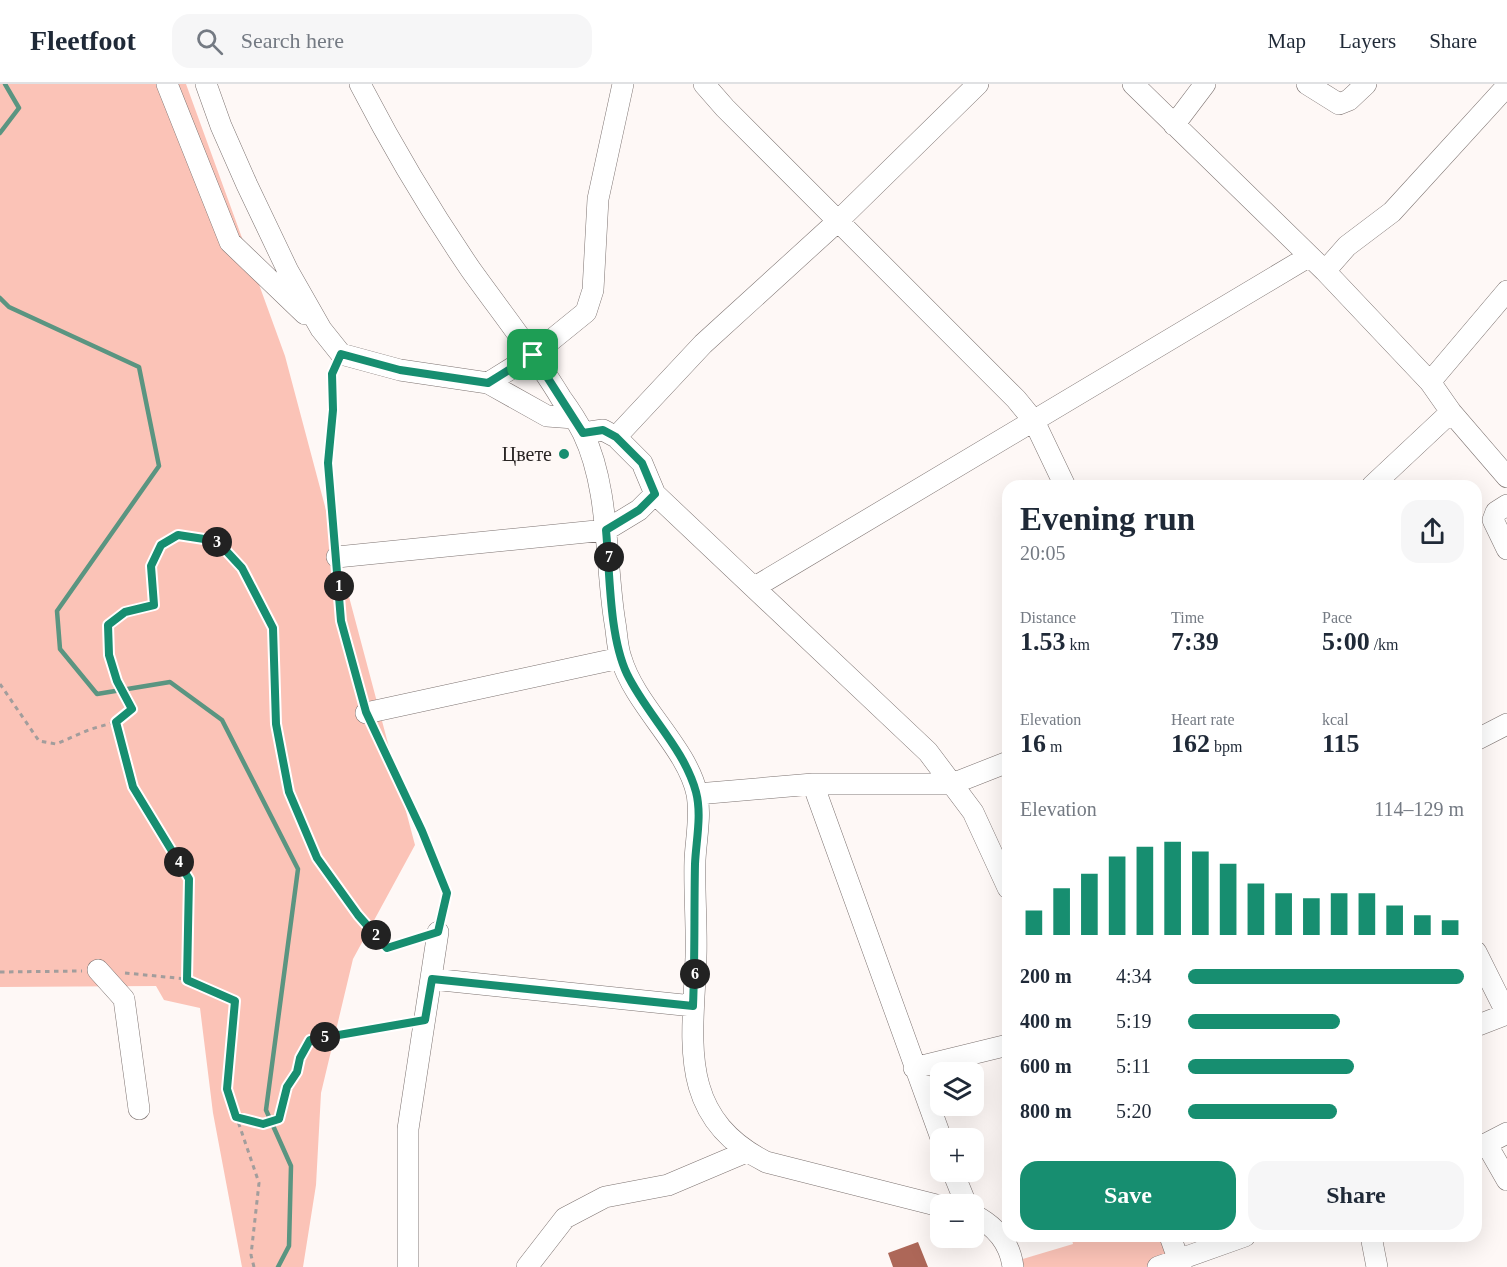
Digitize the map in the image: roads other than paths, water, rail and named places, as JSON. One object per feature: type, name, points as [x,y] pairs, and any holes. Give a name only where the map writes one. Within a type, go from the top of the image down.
[{"type":"street","points":[[167,84],[230,242],[321,328]]},
{"type":"street","points":[[206,84],[221,126],[288,272],[321,328],[341,354],[400,370],[488,383],[547,416],[603,430],[616,437],[642,463],[655,494],[928,752],[973,812],[1002,875]]},
{"type":"street","points":[[360,84],[415,185],[471,269],[533,355],[578,425],[592,457],[606,530],[613,611],[620,658],[638,693],[682,760],[697,794],[693,1063],[700,1091],[719,1124],[746,1152],[766,1162],[930,1203]]},
{"type":"street","points":[[488,383],[533,355],[586,312],[593,290],[598,199],[623,84]]},
{"type":"street","points":[[704,84],[725,108],[1016,399],[1034,421],[1062,480]]},
{"type":"street","points":[[616,437],[703,344],[838,221],[978,84]]},
{"type":"street","points":[[1133,84],[1308,257],[1325,271],[1430,382],[1451,411],[1507,477]]},
{"type":"street","points":[[1174,125],[1205,84]]},
{"type":"street","points":[[1307,84],[1340,104],[1349,100],[1366,84]]},
{"type":"street","points":[[1325,271],[1347,246],[1392,212],[1507,86]]},
{"type":"street","points":[[754,587],[1308,257]]},
{"type":"street","points":[[1430,382],[1507,291]]},
{"type":"street","points":[[1378,480],[1451,411]]},
{"type":"street","points":[[337,557],[606,530],[639,510],[655,494]]},
{"type":"street","points":[[1507,506],[1496,512],[1493,520],[1507,549]]},
{"type":"street","points":[[366,712],[620,658]]},
{"type":"street","points":[[1482,737],[1507,724]]},
{"type":"street","points":[[697,794],[813,784],[952,784],[1002,764]]},
{"type":"street","points":[[813,784],[937,1128]]},
{"type":"street","points":[[408,1267],[408,1129],[438,932]]},
{"type":"street","points":[[1482,964],[1507,1014],[1482,1024]]},
{"type":"street","points":[[98,970],[124,999],[139,1109]]},
{"type":"street","points":[[432,979],[693,1006]]},
{"type":"street","points":[[914,1068],[1002,1046]]},
{"type":"street","points":[[1507,1133],[1482,1147],[1507,1180]]},
{"type":"street","points":[[527,1267],[565,1218],[595,1202],[605,1197],[668,1185],[746,1152]]},
{"type":"street","points":[[984,1221],[1002,1232]]},
{"type":"street","points":[[1013,1267],[1015,1242]]},
{"type":"street","points":[[1172,1242],[1180,1263]]},
{"type":"street","points":[[1158,1267],[1180,1263],[1231,1242]]},
{"type":"street","points":[[1372,1242],[1377,1267]]},
{"type":"waterway","points":[[0,133],[19,108],[5,84]]},
{"type":"waterway","points":[[0,298],[9,307],[139,367],[159,466],[57,611],[60,649],[97,694],[170,682],[222,720],[298,869],[266,1110],[291,1166],[289,1246],[278,1267]]},
{"type":"place","name":"Цвете","points":[[564,454]]}]
